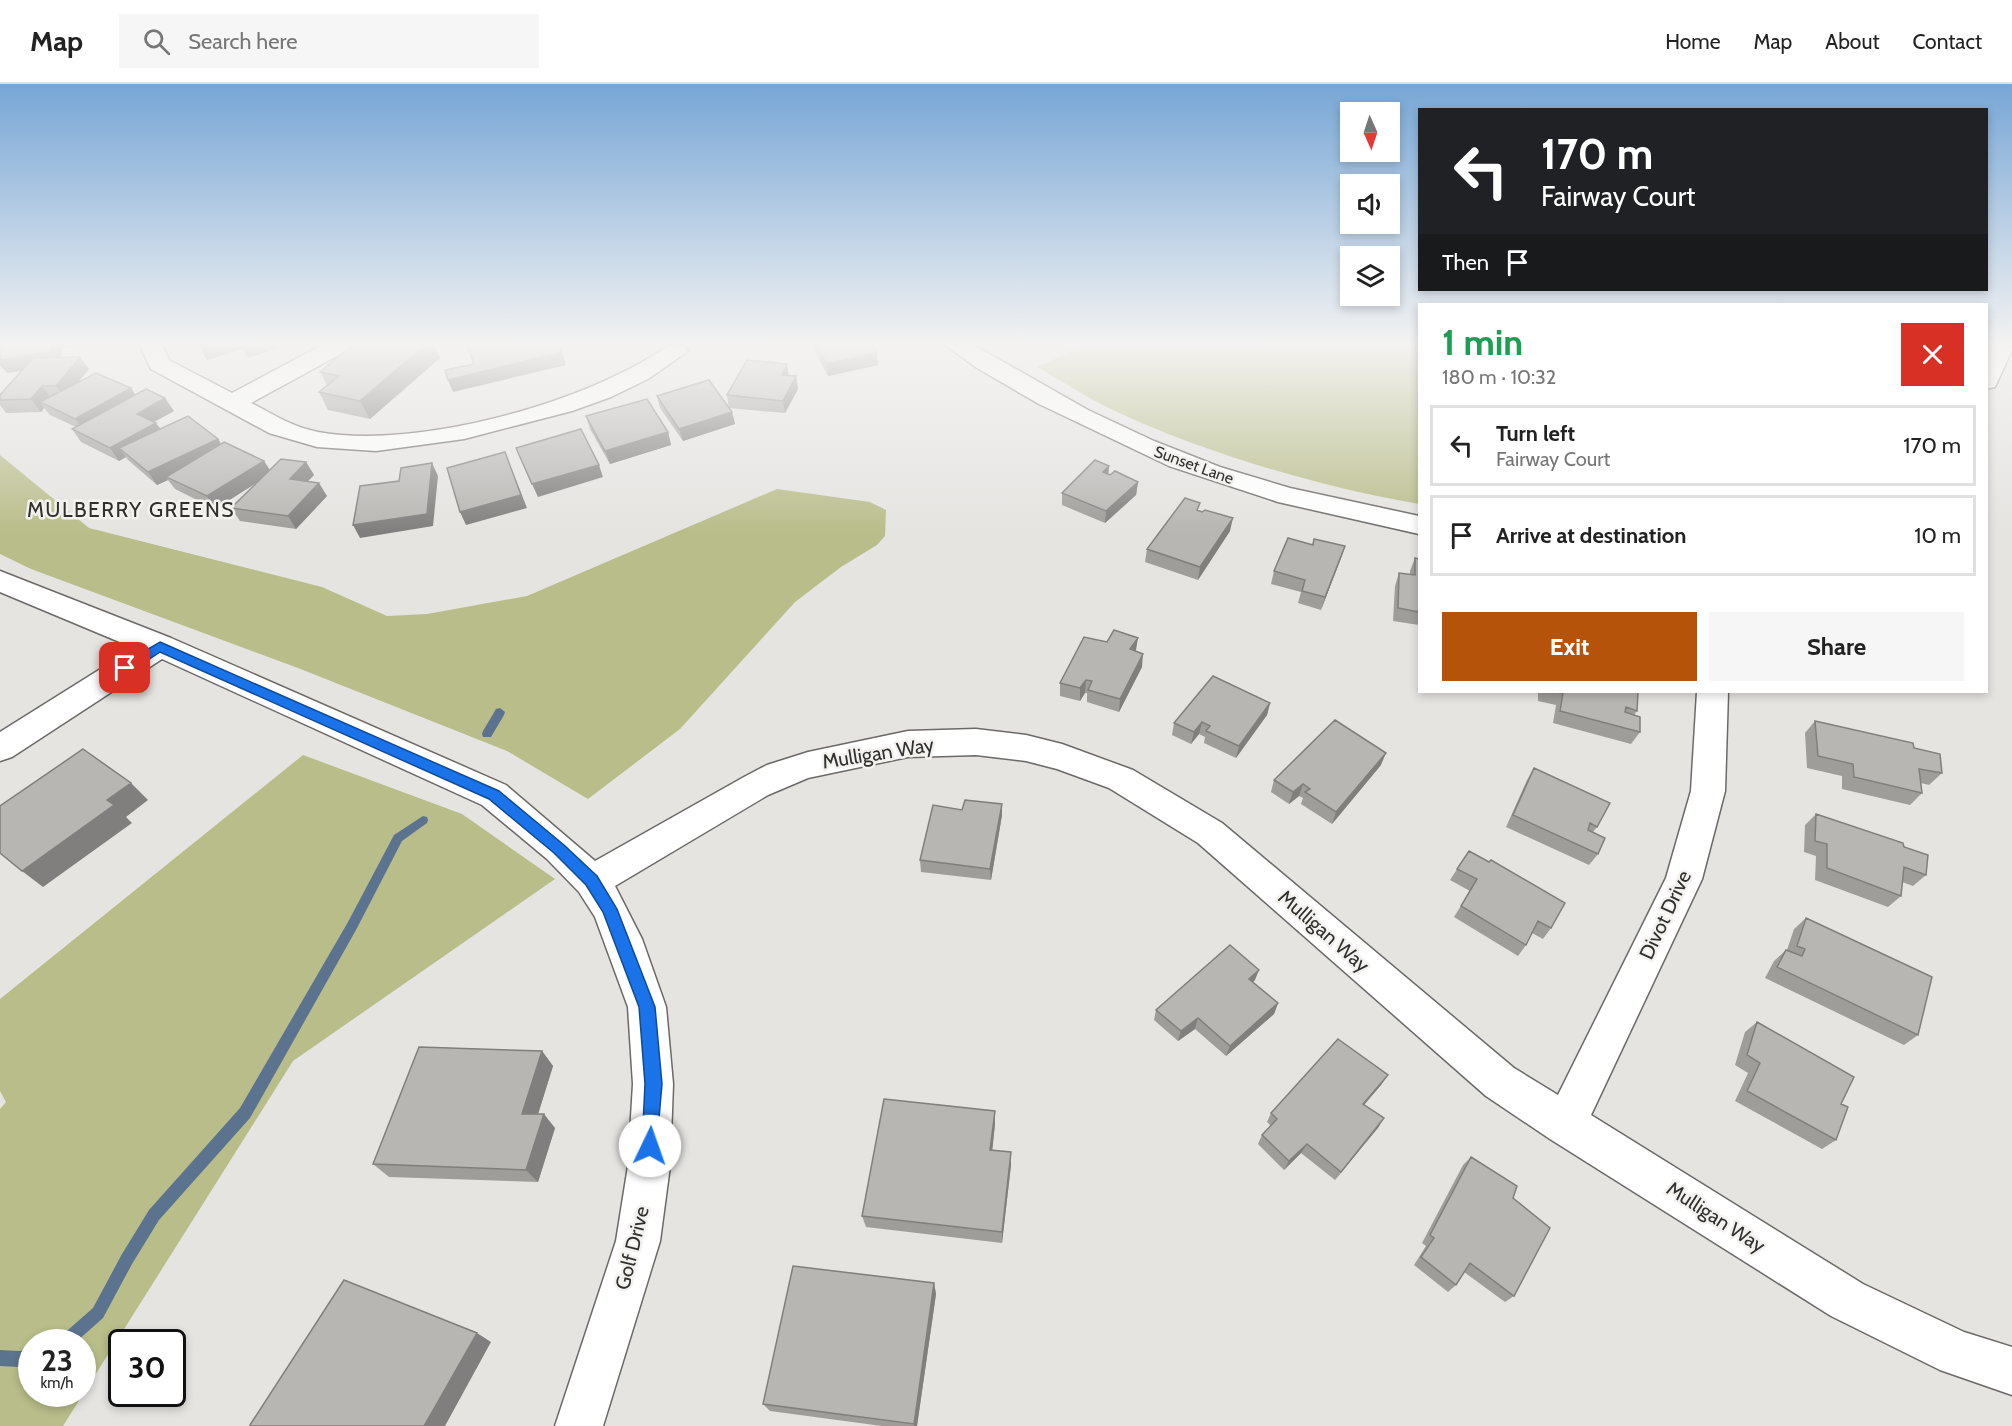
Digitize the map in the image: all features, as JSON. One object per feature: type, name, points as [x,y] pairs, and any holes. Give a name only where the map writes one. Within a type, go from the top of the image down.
[{"type":"street","points":[[239,407],[286,432],[324,441],[361,444],[421,441],[460,434],[559,407]]},
{"type":"street","name":"Sunset Lane","points":[[1066,407],[1106,429],[1214,474],[1305,500],[1418,525]]},
{"type":"street","name":"Golf Drive","points":[[0,581],[160,646],[494,795],[559,849],[592,881],[610,909],[647,1007],[653,1084],[649,1166],[638,1241],[579,1426]]},
{"type":"street","points":[[0,748],[160,646]]},
{"type":"street","name":"Divot Drive","points":[[1565,1124],[1684,879],[1708,791],[1713,693]]},
{"type":"street","name":"Mulligan Way","points":[[592,881],[756,786],[779,774],[808,765],[908,744],[976,742],[1026,748],[1062,757],[1146,792],[1210,832],[1500,1082],[1847,1300],[1957,1353],[2012,1371]]},
{"type":"green space","points":[[1107,407],[1418,407],[1418,504],[1343,488],[1263,467],[1147,425]]},
{"type":"green space","points":[[0,455],[89,528],[322,587],[387,616],[427,614],[527,596],[777,489],[870,502],[886,510],[885,536],[877,545],[841,567],[795,602],[680,729],[588,799],[507,751],[298,668],[31,569],[0,554]]},
{"type":"green space","points":[[303,755],[462,814],[555,879],[293,1061],[124,1329],[108,1329],[108,1355],[96,1374],[96,1329],[18,1329],[18,1407],[75,1407],[63,1426],[0,1426],[0,1109],[6,1102],[0,1091],[0,999]]},
{"type":"building","points":[[50,407],[97,407],[75,419]]},
{"type":"building","points":[[113,407],[150,407],[137,414],[156,423],[110,448],[72,429]]},
{"type":"building","points":[[620,407],[652,407],[668,432],[605,451],[586,416]]},
{"type":"building","points":[[664,407],[728,407],[732,412],[679,429]]},
{"type":"building","points":[[188,416],[218,439],[148,472],[119,448]]},
{"type":"building","points":[[581,429],[599,465],[532,484],[516,448]]},
{"type":"building","points":[[224,442],[264,461],[207,496],[166,477]]},
{"type":"building","points":[[505,452],[521,495],[460,512],[447,468]]},
{"type":"building","points":[[281,459],[306,462],[290,479],[319,483],[288,516],[231,508]]},
{"type":"building","points":[[1095,460],[1109,466],[1103,472],[1110,475],[1115,471],[1138,482],[1106,511],[1062,493]]},
{"type":"building","points":[[432,463],[427,514],[353,525],[360,486],[399,481],[401,468]]},
{"type":"building","points":[[1185,498],[1200,503],[1197,510],[1233,518],[1200,567],[1147,549]]},
{"type":"building","points":[[1288,538],[1313,545],[1314,539],[1345,546],[1325,597],[1302,591],[1305,580],[1274,571]]},
{"type":"building","points":[[1415,558],[1418,559],[1418,612],[1398,608],[1399,573],[1415,575]]},
{"type":"building","points":[[1114,630],[1138,638],[1130,649],[1143,654],[1120,699],[1088,690],[1092,681],[1086,680],[1080,688],[1060,683],[1084,637],[1107,642]]},
{"type":"building","points":[[1213,676],[1270,703],[1239,746],[1206,731],[1210,726],[1202,722],[1194,732],[1174,723]]},
{"type":"building","points":[[1563,693],[1638,693],[1637,711],[1626,707],[1625,712],[1640,717],[1640,732],[1560,711]]},
{"type":"building","points":[[1335,720],[1386,753],[1336,812],[1305,792],[1310,789],[1303,784],[1293,792],[1274,780]]},
{"type":"building","points":[[1815,721],[1913,743],[1914,748],[1940,754],[1942,773],[1919,769],[1922,793],[1854,777],[1853,764],[1818,756]]},
{"type":"building","points":[[83,749],[131,783],[107,800],[114,805],[22,871],[0,853],[0,806]]},
{"type":"building","points":[[1534,768],[1610,803],[1597,827],[1590,823],[1588,830],[1605,838],[1598,854],[1513,815]]},
{"type":"building","points":[[965,800],[1002,804],[990,869],[920,860],[933,805],[962,810]]},
{"type":"building","points":[[1816,814],[1903,843],[1904,847],[1928,855],[1926,875],[1904,867],[1901,896],[1827,868],[1827,844],[1815,841]]},
{"type":"building","points":[[1469,851],[1489,862],[1491,860],[1565,903],[1551,928],[1538,921],[1526,945],[1461,906],[1477,879],[1457,869]]},
{"type":"building","points":[[1806,918],[1932,977],[1918,1035],[1777,967],[1786,950],[1802,956],[1805,949],[1797,946]]},
{"type":"building","points":[[1230,945],[1259,970],[1249,979],[1278,1003],[1230,1046],[1198,1018],[1181,1031],[1156,1010]]},
{"type":"building","points":[[1757,1022],[1854,1077],[1841,1104],[1848,1107],[1836,1140],[1747,1091],[1760,1063],[1747,1055]]},
{"type":"building","points":[[1338,1039],[1388,1075],[1363,1104],[1384,1118],[1341,1172],[1307,1144],[1289,1161],[1262,1135],[1277,1119],[1271,1113]]},
{"type":"building","points":[[419,1047],[542,1051],[522,1114],[544,1114],[526,1170],[373,1164]]},
{"type":"building","points":[[884,1099],[995,1111],[990,1150],[1011,1152],[1002,1232],[862,1216]]},
{"type":"building","points":[[1471,1157],[1517,1186],[1513,1198],[1550,1228],[1514,1296],[1470,1263],[1456,1285],[1421,1257],[1434,1238],[1430,1235]]},
{"type":"building","points":[[793,1266],[934,1283],[914,1424],[763,1404]]},
{"type":"building","points":[[344,1280],[477,1333],[424,1426],[250,1425]]},
{"type":"waterway","points":[[487,734],[500,712]]},
{"type":"waterway","points":[[80,1329],[98,1313],[154,1215],[245,1113],[352,926],[398,838],[423,820]]},
{"type":"waterway","points":[[0,1358],[18,1359]]},
{"type":"district","name":"MULBERRY GREENS","points":[[131,509]]},
{"type":"route","points":[[125,668],[160,646],[494,795],[559,849],[592,881],[610,909],[647,1007],[653,1084],[650,1146]]}]
